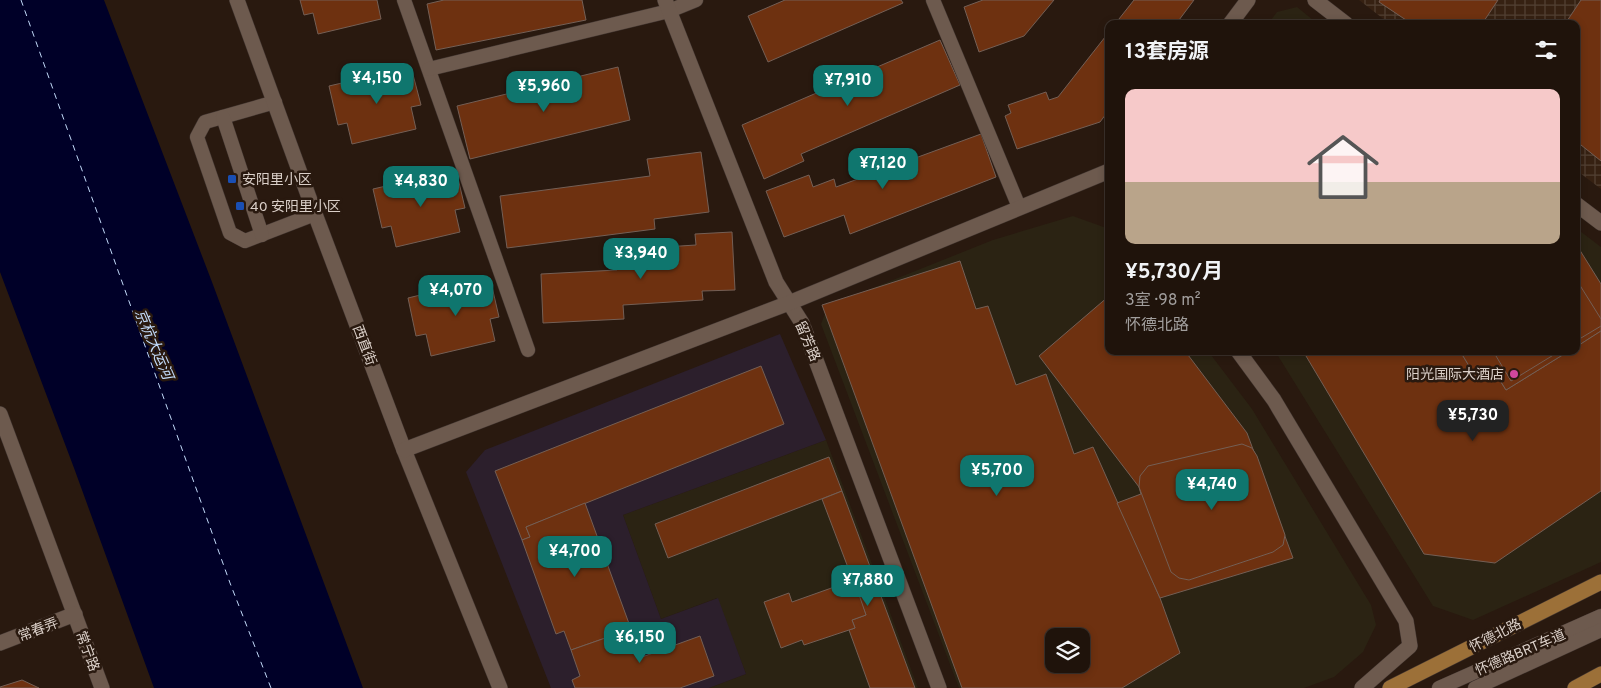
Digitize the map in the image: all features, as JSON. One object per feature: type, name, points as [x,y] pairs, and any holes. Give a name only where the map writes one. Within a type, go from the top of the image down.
[{"type":"main road","name":"怀德北路","points":[[1390,688],[1601,582]]},
{"type":"main road","points":[[1576,688],[1601,674]]},
{"type":"street","name":"西直街","points":[[237,0],[404,450],[500,688]]},
{"type":"street","points":[[1233,20],[1248,0]]},
{"type":"street","points":[[1315,0],[1341,20]]},
{"type":"street","name":"留芳路","points":[[667,6],[776,282],[802,323],[939,688]]},
{"type":"street","points":[[404,450],[789,303],[1019,207],[1105,176]]},
{"type":"street","points":[[1580,207],[1601,223]]},
{"type":"street","points":[[1241,355],[1274,400],[1406,621],[1410,646],[1362,688]]},
{"type":"street","name":"常宁路","points":[[0,414],[102,688]]},
{"type":"street","name":"常春弄","points":[[0,643],[75,614]]},
{"type":"lane","points":[[404,0],[528,350]]},
{"type":"lane","points":[[429,68],[696,0]]},
{"type":"lane","points":[[933,0],[1019,207]]},
{"type":"lane","points":[[275,102],[205,122],[197,137],[230,232],[245,241],[315,214]]},
{"type":"lane","points":[[223,117],[262,235]]},
{"type":"lane","name":"怀德路BRT车道","points":[[1439,688],[1601,616]]},
{"type":"lane","name":"怀德路BRT车道","points":[[1475,688],[1601,630]]},
{"type":"shaded area","points":[[1359,0],[1601,0],[1601,189],[1580,173],[1580,20],[1385,20]]},
{"type":"shaded area","points":[[1297,7],[1313,20],[1271,20],[1277,12]]},
{"type":"shaded area","points":[[1073,216],[1105,228],[1105,355],[1211,355],[1252,409],[1371,605],[1376,625],[1363,652],[1334,677],[1304,688],[959,688],[821,324],[828,306],[993,240]]},
{"type":"shaded area","points":[[1580,231],[1601,247],[1601,562],[1473,620],[1433,606],[1277,355],[1580,355]]},
{"type":"shaded area","points":[[780,334],[826,440],[623,515],[661,619],[718,598],[746,674],[709,688],[551,688],[466,472],[485,450]]},
{"type":"shaded area","points":[[826,440],[918,688],[709,688],[746,674],[717,598],[661,619],[623,515]]},
{"type":"water","name":"京杭大运河","points":[[0,0],[104,0],[212,282],[363,688],[154,688],[0,272]]},
{"type":"building","points":[[300,0],[377,0],[381,19],[318,34],[313,13],[304,15]]},
{"type":"building","points":[[444,0],[582,0],[586,20],[436,50],[427,4]]},
{"type":"building","points":[[785,0],[901,0],[903,3],[768,62],[748,16]]},
{"type":"building","points":[[983,0],[1054,0],[1024,36],[979,52],[964,7]]},
{"type":"building","points":[[1134,0],[1194,0],[1179,20],[1118,20]]},
{"type":"building","points":[[1380,0],[1498,0],[1485,20],[1406,20],[1379,2]]},
{"type":"building","points":[[1581,0],[1601,0],[1601,161],[1580,144],[1580,20],[1568,20]]},
{"type":"building","points":[[1105,37],[1105,115],[1100,122],[1017,149],[1005,116],[1011,113],[1008,105],[1046,92],[1049,100],[1058,97]]},
{"type":"building","points":[[940,40],[960,85],[801,154],[804,161],[764,179],[742,125]]},
{"type":"building","points":[[411,67],[421,105],[411,107],[416,129],[352,144],[347,123],[338,125],[329,86]]},
{"type":"building","points":[[618,67],[630,120],[470,159],[457,106]]},
{"type":"building","points":[[981,134],[996,177],[850,234],[844,215],[784,237],[766,191],[809,175],[813,187],[834,179],[836,187]]},
{"type":"building","points":[[701,152],[709,212],[654,219],[655,229],[507,248],[500,196],[650,176],[647,159]]},
{"type":"building","points":[[456,170],[465,208],[455,210],[460,232],[396,247],[391,226],[382,228],[373,189]]},
{"type":"building","points":[[732,232],[735,290],[702,291],[703,300],[623,305],[624,319],[543,323],[541,274],[617,270],[616,250],[696,245],[695,234]]},
{"type":"building","points":[[1580,250],[1601,284],[1601,331],[1580,344]]},
{"type":"building","points":[[960,261],[976,309],[988,306],[1016,385],[1046,374],[1074,454],[1093,447],[1160,598],[1180,653],[1122,688],[962,688],[822,305]]},
{"type":"building","points":[[490,278],[499,317],[490,319],[495,341],[431,356],[426,334],[416,336],[408,298]]},
{"type":"building","points":[[1580,285],[1601,319],[1601,326],[1580,339]]},
{"type":"building","points":[[1105,299],[1105,355],[1188,355],[1247,433],[1293,558],[1160,598],[1117,503],[1141,494],[1139,487],[1039,356]]},
{"type":"building","points":[[1601,331],[1601,491],[1495,563],[1424,554],[1305,355],[1462,355],[1477,379],[1493,369],[1506,390],[1563,355],[1580,355],[1580,344]]},
{"type":"building","name":"阳光国际大酒店","points":[[1462,355],[1563,355],[1506,390],[1493,369],[1477,379]]},
{"type":"building","points":[[1495,355],[1553,355],[1511,381]]},
{"type":"building","points":[[761,366],[784,424],[526,527],[530,537],[522,540],[495,471]]},
{"type":"building","points":[[1242,444],[1252,448],[1257,456],[1285,535],[1283,545],[1273,552],[1189,580],[1179,578],[1171,572],[1139,487],[1140,476],[1148,466]]},
{"type":"building","points":[[829,457],[842,491],[668,558],[655,524]]},
{"type":"building","points":[[842,491],[915,688],[870,688],[849,630],[855,628],[852,620],[866,615],[822,499]]},
{"type":"building","points":[[585,503],[631,629],[571,650],[564,631],[556,634],[522,540],[530,537],[526,527]]},
{"type":"building","points":[[854,580],[866,615],[852,620],[855,628],[804,645],[802,640],[781,648],[764,602],[789,593],[792,602]]},
{"type":"building","points":[[631,629],[642,657],[700,636],[714,676],[680,688],[575,688],[572,680],[580,676],[571,650]]},
{"type":"building","points":[[22,680],[39,688],[0,688],[0,687]]},
{"type":"ferry route","points":[[21,0],[230,583],[271,688]]},
{"type":"place","name":"安阳里小区","points":[[232,179]]},
{"type":"place","name":"40 安阳里小区","points":[[240,206]]},
{"type":"place","name":"阳光国际大酒店","points":[[1514,374]]}]
